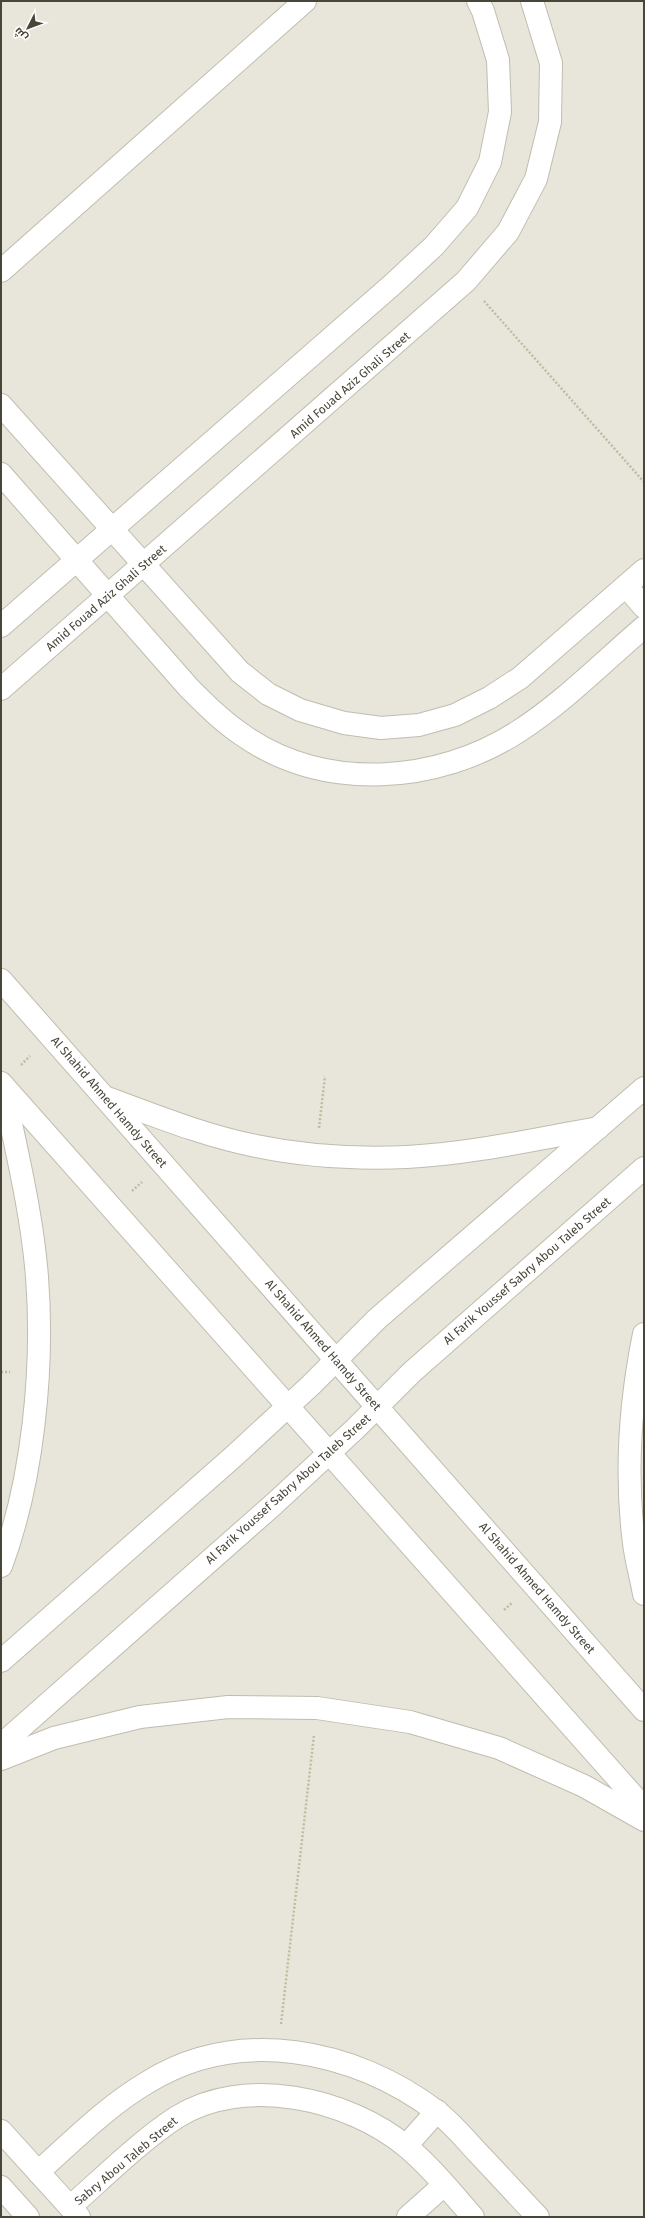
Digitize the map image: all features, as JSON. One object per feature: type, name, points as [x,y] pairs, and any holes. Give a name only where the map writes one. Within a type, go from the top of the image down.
[{"type":"street","points":[[1,271],[305,1]]},
{"type":"street","points":[[1,626],[392,285],[434,246],[467,208],[490,162],[500,112],[498,60],[484,11],[478,1]]},
{"type":"street","name":"Amid Fouad Aziz Ghali Street","points":[[1,690],[466,281],[508,232],[536,179],[550,122],[551,63],[532,1]]},
{"type":"street","points":[[1,405],[235,668],[268,694],[300,710],[344,723],[381,728],[419,725],[455,714],[489,698],[520,678],[644,570]]},
{"type":"street","points":[[1,474],[190,688],[215,714],[245,737],[284,756],[310,766],[345,773],[380,775],[416,771],[452,762],[486,749],[518,732],[548,710],[644,627]]},
{"type":"street","points":[[626,586],[644,607]]},
{"type":"street","name":"Al Shahid Ahmed Hamdy Street","points":[[1,980],[378,1406],[644,1710]]},
{"type":"street","points":[[2,1084],[644,1808]]},
{"type":"street","points":[[1,1566],[6,1552],[28,1463],[38,1372],[37,1277],[23,1182],[2,1084]]},
{"type":"street","points":[[1,1662],[288,1407],[377,1318],[644,1088]]},
{"type":"street","points":[[103,1096],[199,1132],[257,1146],[316,1155],[407,1157],[497,1146],[599,1127]]},
{"type":"street","name":"Al Farik Youssef Sabry Abou Taleb Street","points":[[1,1744],[329,1454],[418,1367],[644,1168]]},
{"type":"street","points":[[644,1334],[634,1384],[629,1464],[634,1543],[644,1594]]},
{"type":"street","points":[[1,1759],[54,1738],[140,1717],[228,1707],[317,1708],[410,1722],[498,1748],[584,1786],[644,1820]]},
{"type":"street","points":[[38,2172],[114,2106],[148,2082],[186,2064],[227,2053],[278,2050],[320,2056],[362,2068],[401,2087],[437,2111],[457,2130],[538,2217]]},
{"type":"street","name":"Sabry Abou Taleb Street","points":[[74,2212],[150,2138],[177,2117],[208,2103],[241,2096],[278,2096],[313,2100],[346,2110],[378,2126],[406,2146],[444,2185],[470,2216]]},
{"type":"street","points":[[406,2146],[437,2111]]},
{"type":"street","points":[[1,2131],[74,2212]]},
{"type":"street","points":[[408,2217],[444,2185]]},
{"type":"street","points":[[1,2187],[28,2217]]},
{"type":"path","points":[[466,281],[644,482]]},
{"type":"path","points":[[2,1084],[50,1036]]},
{"type":"path","points":[[316,1155],[326,1076]]},
{"type":"path","points":[[112,1208],[163,1164]]},
{"type":"path","points":[[483,1628],[533,1584]]},
{"type":"path","points":[[278,2050],[317,1708]]},
{"type":"shaded area","points":[[1,1],[644,1],[644,2217],[1,2217]]}]
